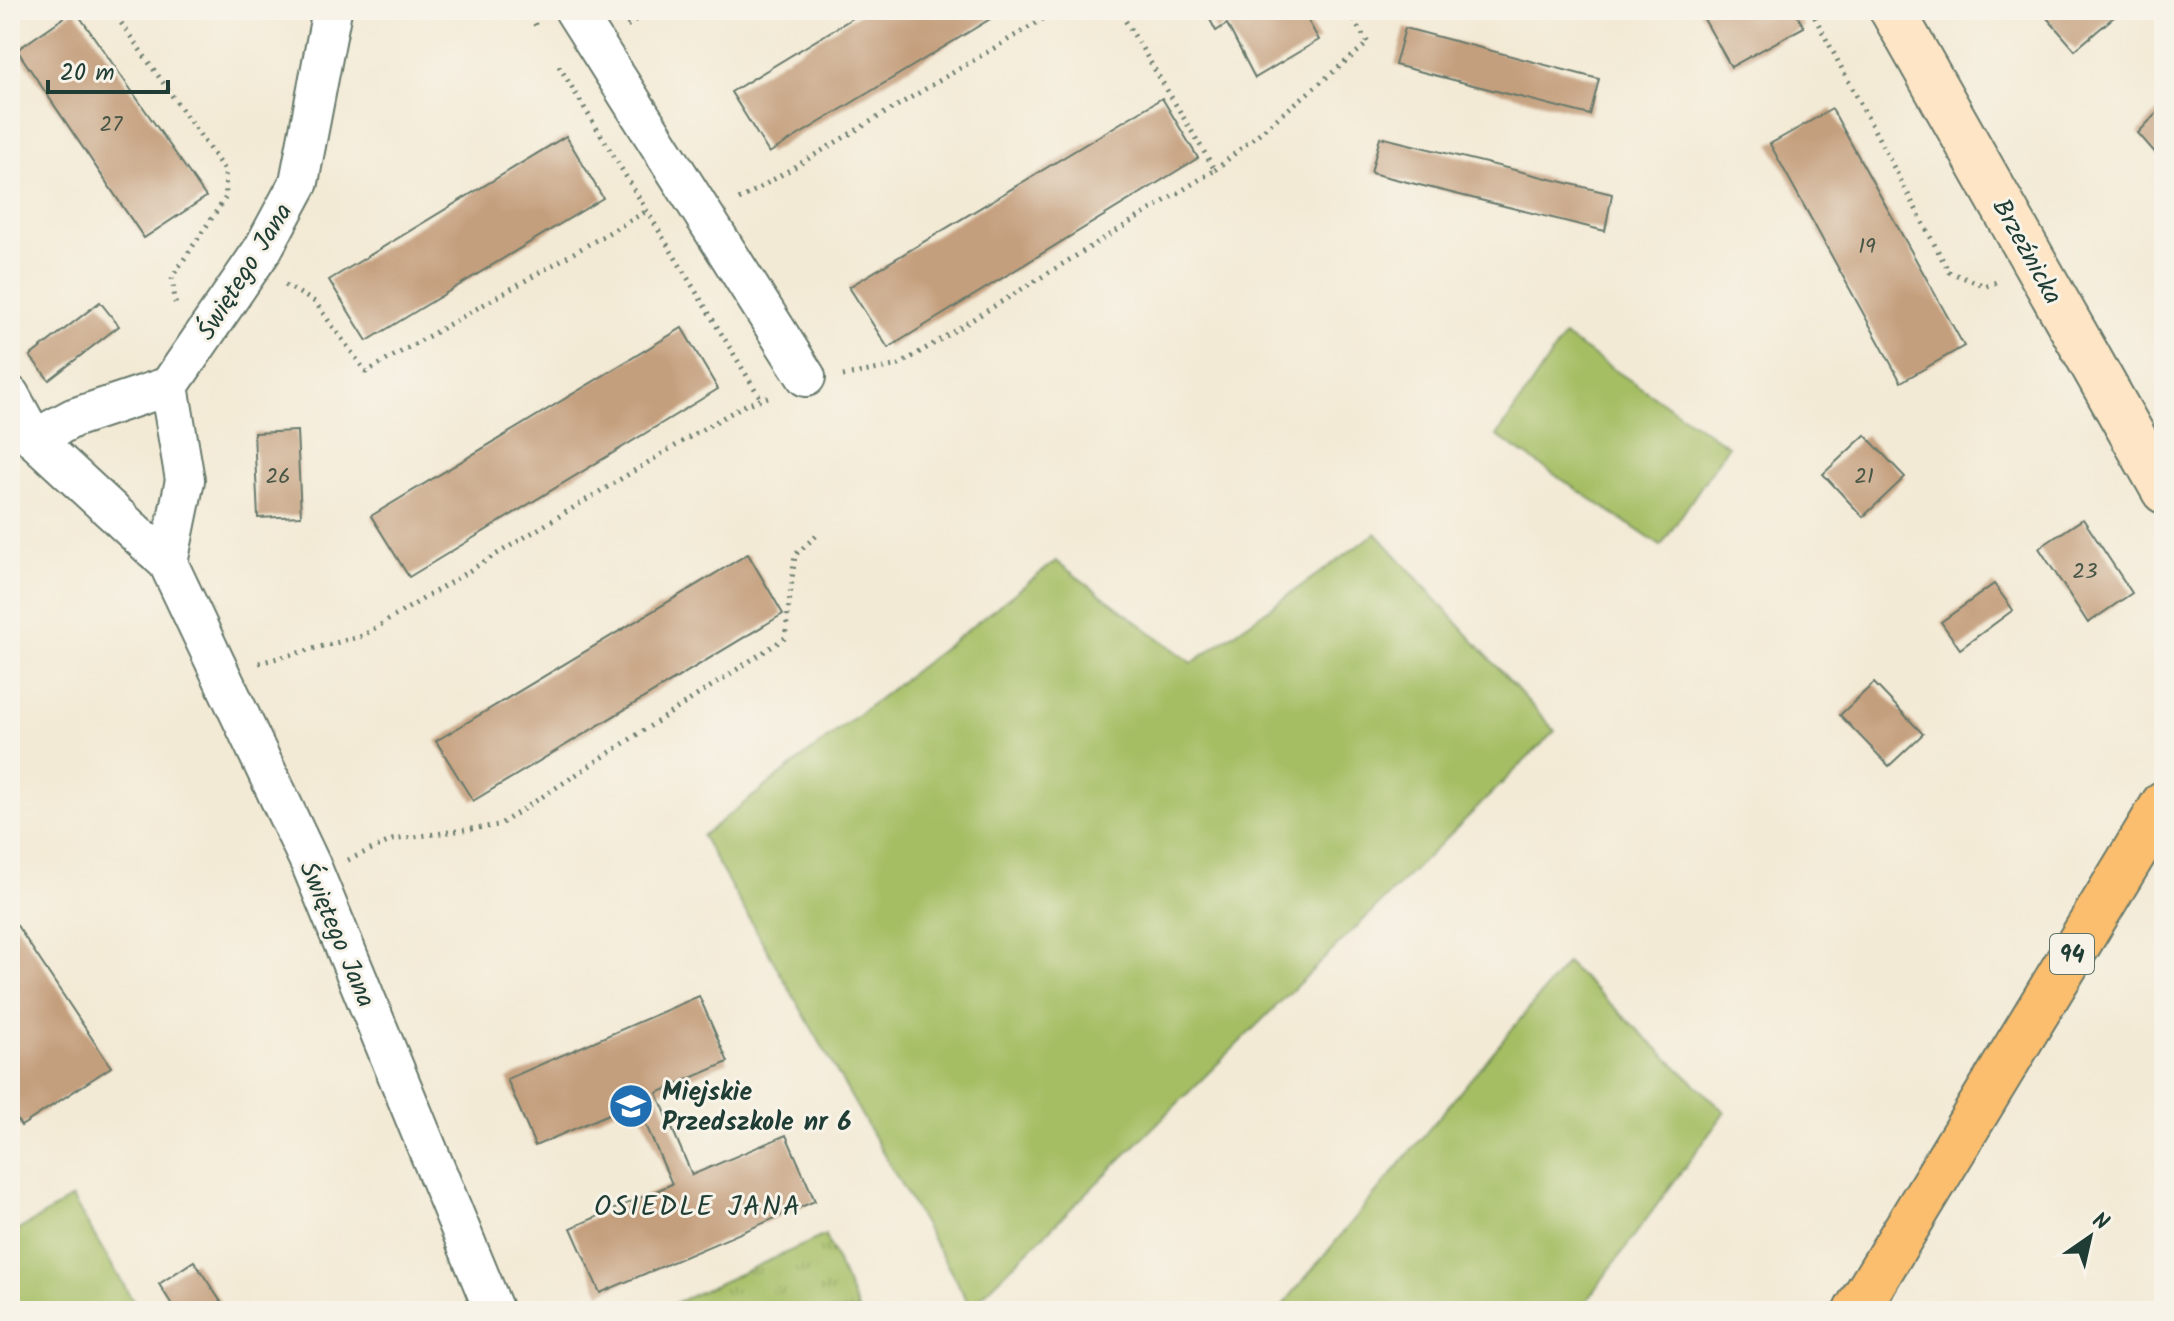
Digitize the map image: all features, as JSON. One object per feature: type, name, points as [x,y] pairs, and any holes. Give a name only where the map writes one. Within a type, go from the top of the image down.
[{"type":"main road","name":"94","points":[[1856,1311],[2164,803]]},
{"type":"street","name":"Świętego Jana","points":[[169,386],[263,249],[299,182],[332,10]]},
{"type":"street","points":[[574,10],[707,219],[804,383]]},
{"type":"street","name":"Brzeźnicka","points":[[1892,10],[2160,510]]},
{"type":"street","points":[[34,439],[73,418],[169,386],[185,480],[168,563]]},
{"type":"street","name":"Świętego Jana","points":[[10,395],[34,439],[168,563],[315,875],[494,1311]]},
{"type":"path","points":[[112,10],[225,171],[226,197],[172,277],[176,313]]},
{"type":"path","points":[[526,10],[542,36]]},
{"type":"path","points":[[621,30],[649,10]]},
{"type":"path","points":[[707,219],[1058,10]]},
{"type":"path","points":[[1119,10],[1215,170]]},
{"type":"path","points":[[218,674],[362,636],[698,432],[761,400],[804,383],[899,365],[1215,170],[1368,43],[1347,10]]},
{"type":"path","points":[[1811,10],[1949,272],[1986,286],[2008,278]]},
{"type":"path","points":[[558,63],[563,76],[761,400]]},
{"type":"path","points":[[272,278],[315,302],[366,372],[645,212]]},
{"type":"path","points":[[2160,510],[2164,542]]},
{"type":"path","points":[[315,875],[392,840],[499,825],[785,638],[795,555],[816,536]]},
{"type":"green space","points":[[1564,336],[1728,446],[1661,546],[1497,436]]},
{"type":"green space","points":[[1376,533],[1555,731],[971,1307],[702,836],[1056,561],[1192,663]]},
{"type":"green space","points":[[1567,963],[1725,1112],[1579,1311],[1278,1311]]},
{"type":"green space","points":[[72,1198],[139,1311],[10,1311],[10,1235]]},
{"type":"green space","points":[[825,1235],[859,1311],[658,1311]]},
{"type":"building","points":[[75,10],[206,197],[144,238],[17,50]]},
{"type":"building","points":[[866,10],[1005,10],[769,153],[731,92]]},
{"type":"building","points":[[1205,10],[1302,10],[1319,40],[1255,78],[1227,24],[1216,31]]},
{"type":"building","points":[[1699,10],[1794,10],[1804,27],[1731,67]]},
{"type":"building","points":[[2040,10],[2122,10],[2075,50]]},
{"type":"building","points":[[1405,28],[1599,79],[1590,115],[1395,65]]},
{"type":"building","points":[[1162,98],[1198,158],[888,348],[849,287]]},
{"type":"building","points":[[2164,105],[2164,163],[2138,133]]},
{"type":"building","points":[[1832,109],[1964,346],[1901,382],[1770,144]]},
{"type":"building","points":[[566,136],[603,198],[367,341],[329,280]]},
{"type":"building","points":[[1380,137],[1612,194],[1605,231],[1371,173]]},
{"type":"building","points":[[100,302],[119,326],[49,380],[30,356]]},
{"type":"building","points":[[682,328],[718,389],[409,577],[371,516]]},
{"type":"building","points":[[297,431],[301,516],[258,518],[254,433]]},
{"type":"building","points":[[1865,435],[1905,477],[1863,517],[1823,474]]},
{"type":"building","points":[[2083,519],[2132,593],[2088,623],[2039,548]]},
{"type":"building","points":[[748,554],[783,614],[473,801],[436,741]]},
{"type":"building","points":[[1994,584],[2013,610],[1960,649],[1941,622]]},
{"type":"building","points":[[1874,683],[1923,734],[1889,766],[1840,715]]},
{"type":"building","points":[[10,915],[111,1067],[21,1126],[10,1109]]},
{"type":"building","points":[[699,996],[728,1062],[657,1093],[692,1175],[786,1135],[815,1201],[600,1293],[571,1228],[672,1184],[636,1102],[535,1146],[507,1079]]},
{"type":"building","points":[[194,1261],[227,1311],[176,1311],[159,1284]]},
{"type":"place","name":"Miejskie Przedszkole nr 6","points":[[631,1106]]},
{"type":"district","name":"OSIEDLE JANA","points":[[698,1205]]}]
